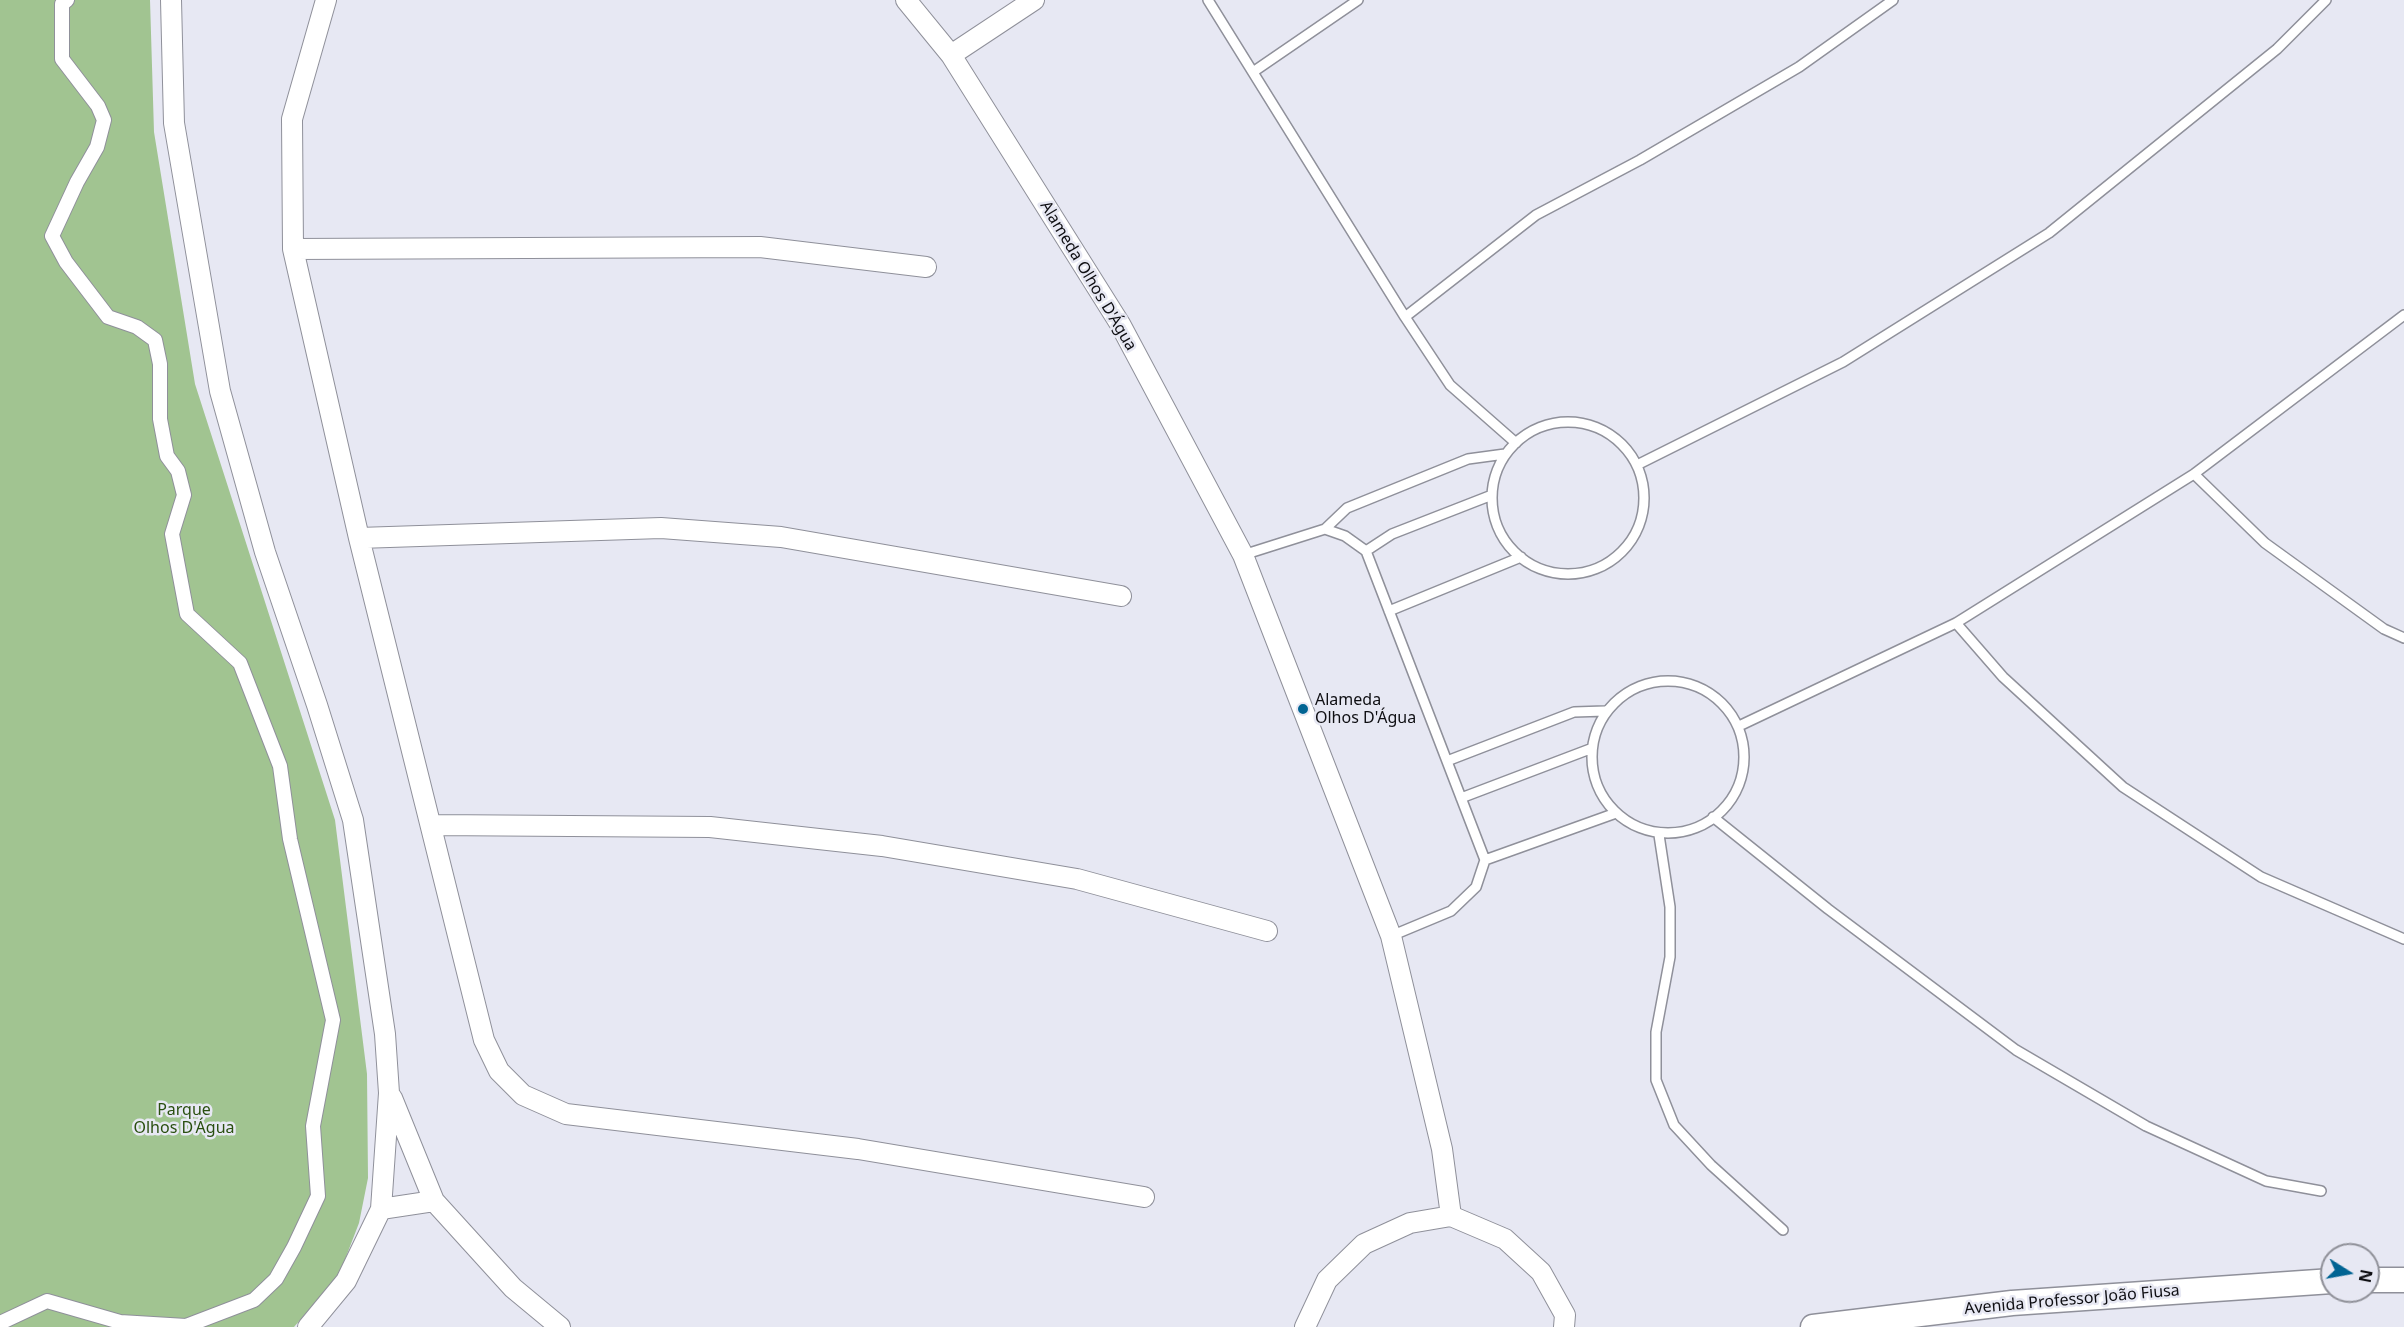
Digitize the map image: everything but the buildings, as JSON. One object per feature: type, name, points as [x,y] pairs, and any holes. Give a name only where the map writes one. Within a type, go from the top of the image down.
[{"type":"street","points":[[0,1323],[46,1301],[120,1322],[186,1326],[254,1300],[276,1279],[318,1196],[313,1126],[333,1020],[290,839],[280,766],[240,663],[187,614],[172,534],[184,495],[178,471],[167,456],[160,419],[160,364],[155,340],[137,327],[108,317],[66,262],[52,236],[77,182],[98,147],[104,120],[98,106],[62,59],[62,4],[67,0]]},
{"type":"street","points":[[171,0],[174,123],[220,391],[265,552],[318,705],[353,820],[385,1034],[389,1093],[381,1209],[346,1281],[308,1327]]},
{"type":"street","points":[[326,0],[292,119],[292,249],[359,538],[490,1056],[510,1084],[537,1103],[566,1114],[858,1149],[1144,1197]]},
{"type":"street","name":"Alameda Olhos D'Água","points":[[906,0],[951,55],[1120,324],[1243,555],[1391,936],[1442,1149],[1451,1216]]},
{"type":"street","points":[[951,55],[1034,0]]},
{"type":"street","points":[[292,249],[760,247],[926,267]]},
{"type":"street","points":[[359,538],[661,528],[781,537],[1121,596]]},
{"type":"street","points":[[432,825],[710,827],[882,846],[1077,879],[1268,931]]},
{"type":"street","points":[[389,1093],[434,1201],[513,1288],[560,1327]]},
{"type":"street","points":[[381,1209],[434,1201]]},
{"type":"street","points":[[1305,1327],[1328,1280],[1364,1244],[1410,1222],[1451,1216],[1504,1239],[1541,1272],[1564,1315],[1564,1327]]},
{"type":"street","points":[[2380,1280],[2404,1280]]},
{"type":"street","name":"Avenida Professor João Fiusa","points":[[1813,1327],[2012,1303],[2320,1282]]},
{"type":"lane","points":[[1208,0],[1450,386],[1516,443]]},
{"type":"lane","points":[[1254,72],[1358,0]]},
{"type":"lane","points":[[1405,317],[1536,215],[1640,160],[1799,67],[1893,0]]},
{"type":"lane","points":[[1637,465],[1843,362],[2049,233],[2277,49],[2326,0]]},
{"type":"lane","points":[[1738,726],[1956,622],[2194,474],[2404,315]]},
{"type":"lane","points":[[1558,421],[1590,424],[1618,439],[1637,465],[1644,496],[1638,527],[1620,554],[1593,571],[1561,575],[1531,566],[1507,545],[1493,516],[1492,484],[1505,454],[1528,432],[1558,421]]},
{"type":"lane","points":[[1243,555],[1325,529],[1347,508],[1468,459],[1505,454]]},
{"type":"lane","points":[[2194,474],[2265,543],[2384,629],[2404,638]]},
{"type":"lane","points":[[1366,551],[1392,534],[1492,495]]},
{"type":"lane","points":[[1325,529],[1345,536],[1366,551],[1485,860],[1476,887],[1451,911],[1391,936]]},
{"type":"lane","points":[[1389,610],[1521,557]]},
{"type":"lane","points":[[1956,622],[2003,677],[2123,787],[2261,877],[2404,939]]},
{"type":"lane","points":[[1676,680],[1713,694],[1738,726],[1745,766],[1730,803],[1699,829],[1659,835],[1622,820],[1597,789],[1590,749],[1605,711],[1636,686],[1676,680]]},
{"type":"lane","points":[[1447,761],[1574,712],[1605,711]]},
{"type":"lane","points":[[1461,798],[1590,749]]},
{"type":"lane","points":[[1485,860],[1616,813]]},
{"type":"lane","points":[[1713,817],[1828,909],[2016,1050],[2146,1126],[2266,1181],[2321,1191]]},
{"type":"lane","points":[[1659,835],[1670,907],[1670,957],[1656,1032],[1656,1080],[1674,1125],[1711,1165],[1784,1230]]},
{"type":"green space","name":"Parque Olhos D'Água","points":[[0,0],[150,0],[154,132],[195,384],[335,820],[367,1074],[368,1178],[359,1223],[339,1275],[294,1327],[0,1327]]},
{"type":"place","name":"Alameda Olhos D'Água","points":[[1303,709]]}]
